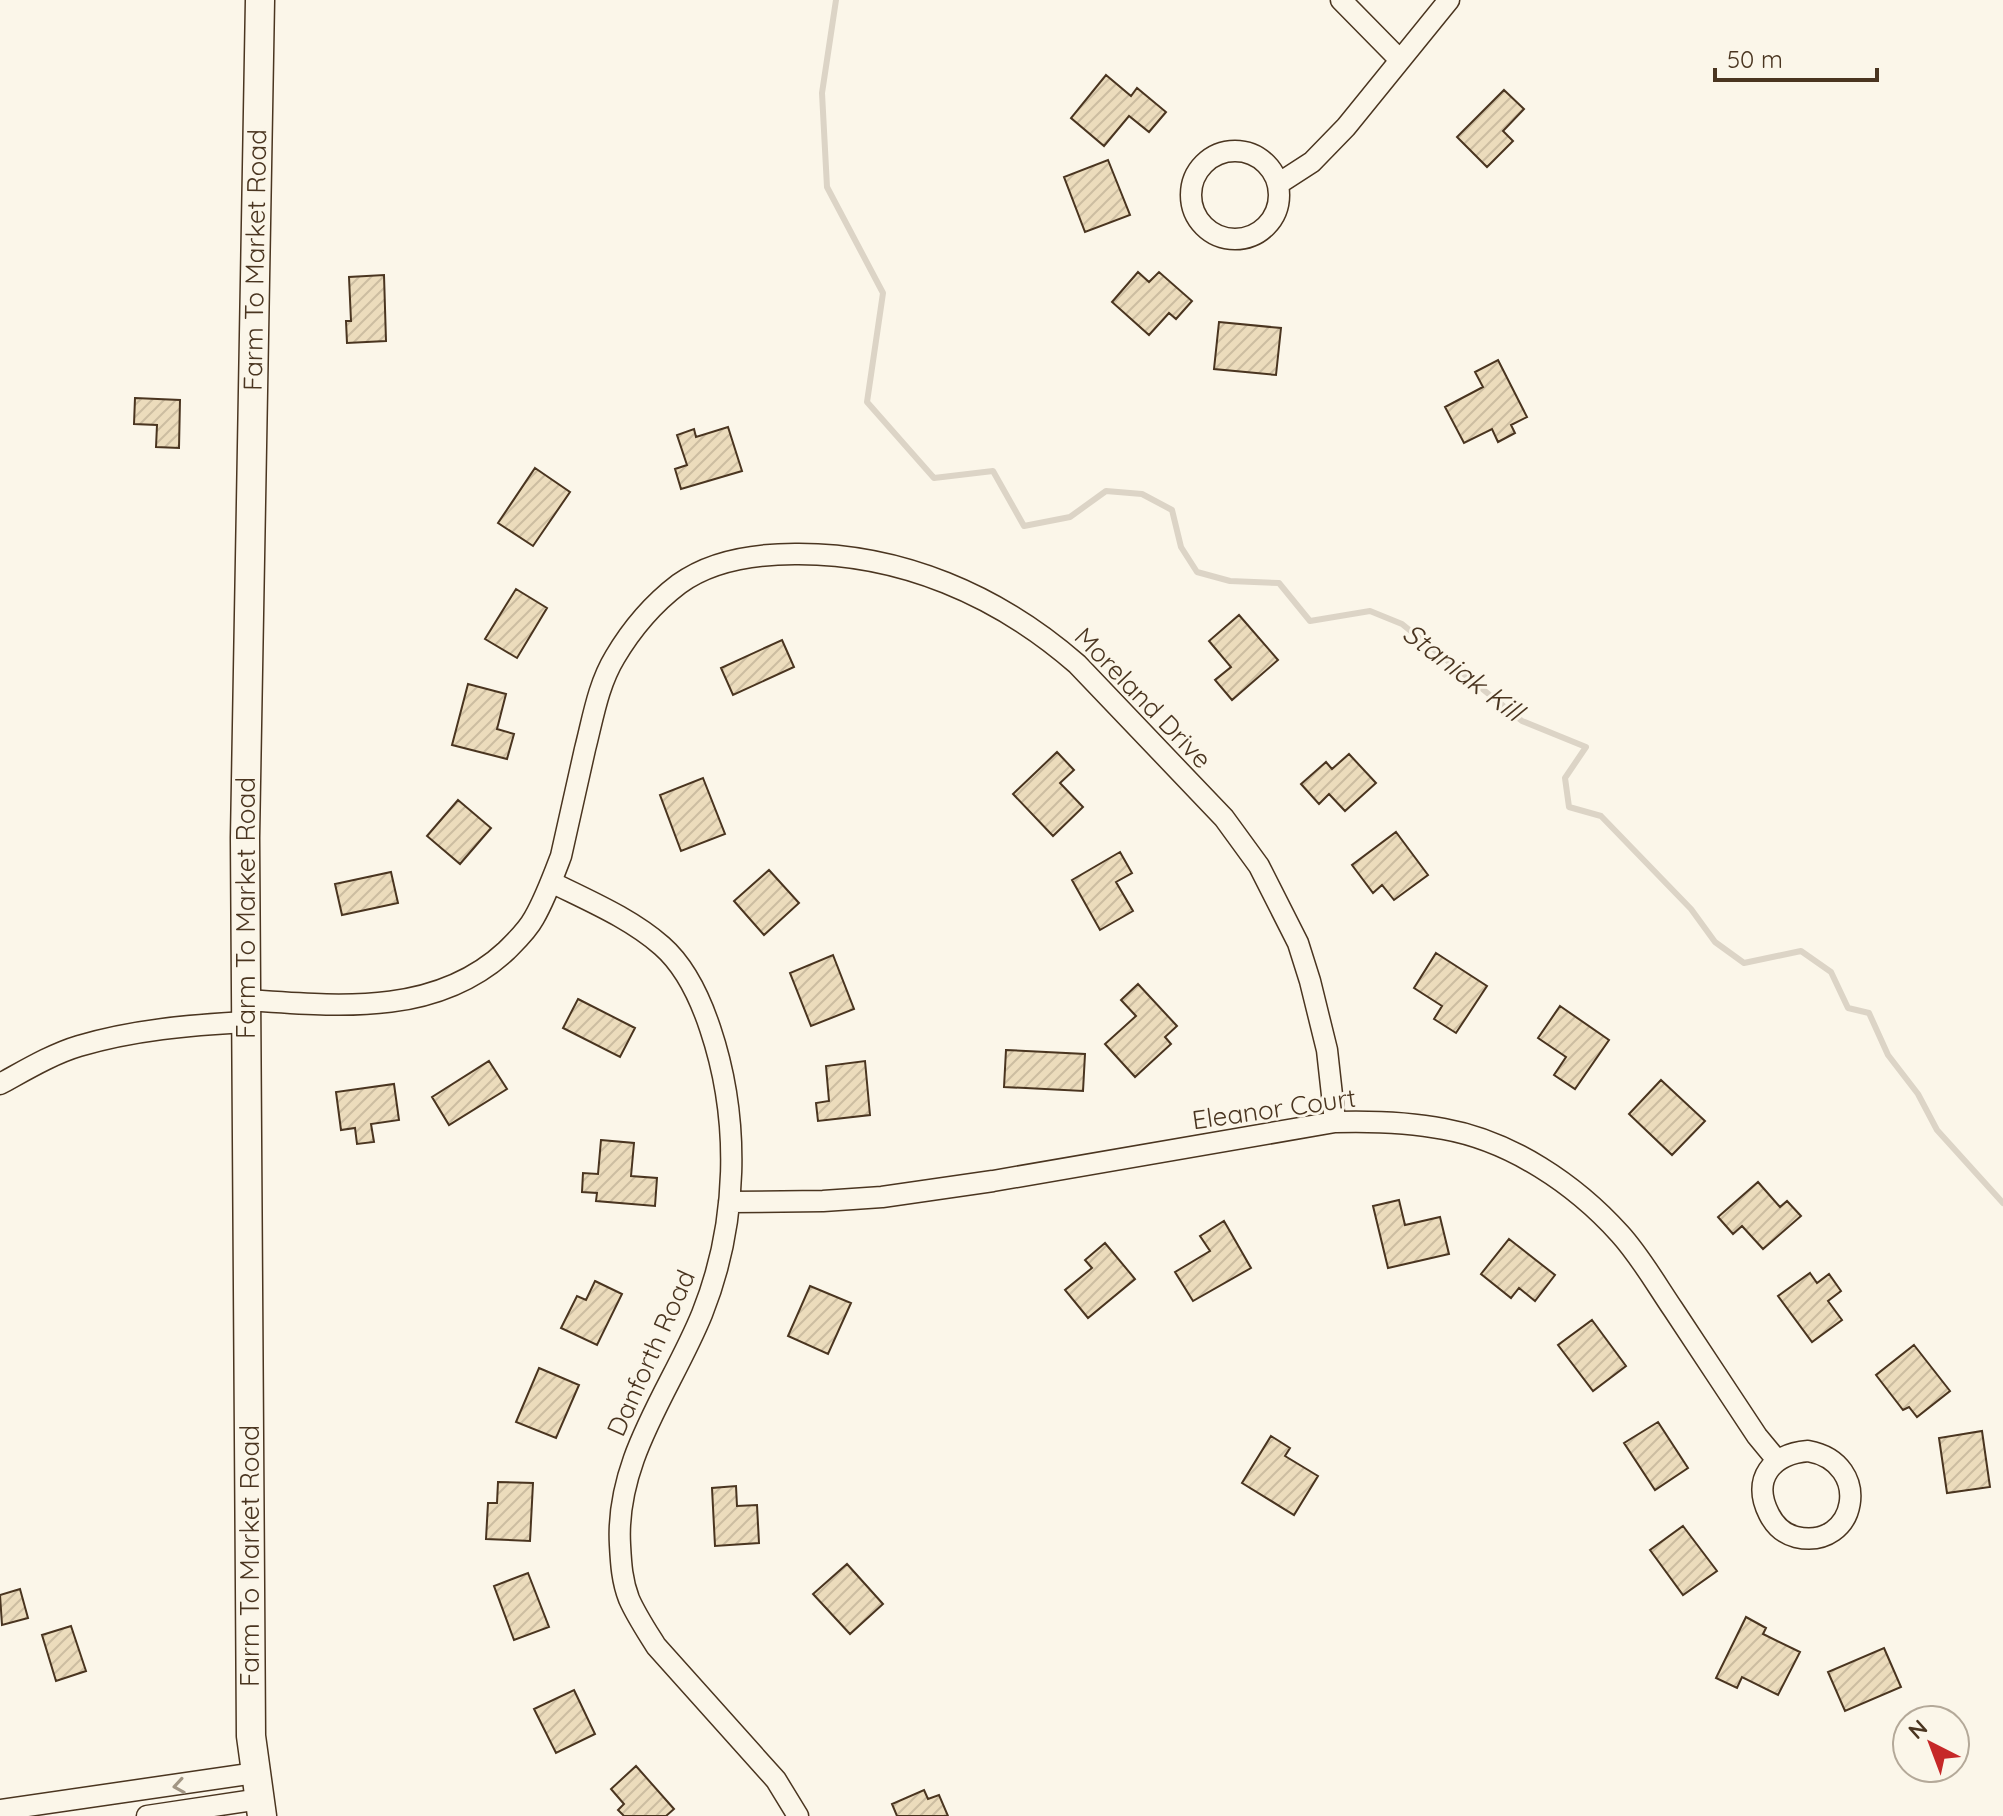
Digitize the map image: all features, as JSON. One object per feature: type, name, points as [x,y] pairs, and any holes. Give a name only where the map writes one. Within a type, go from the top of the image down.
[{"type":"street","name":"Farm To Market Road","points":[[259,1796],[251,1736],[245,806],[260,0]]},
{"type":"street","points":[[1341,0],[1399,59]]},
{"type":"street","points":[[1278,184],[1312,162],[1329,144],[1449,0]]},
{"type":"street","points":[[1219,153],[1249,153],[1262,159],[1272,170],[1278,184],[1280,198],[1269,224],[1244,239],[1216,235],[1204,227],[1191,201],[1197,173],[1219,153]]},
{"type":"street","name":"Moreland Drive","points":[[0,1084],[76,1046],[133,1033],[188,1025],[247,1011],[403,1001],[467,979],[500,957],[533,920],[551,882],[561,856],[600,691],[613,659],[628,637],[654,606],[680,583],[713,566],[748,556],[821,554],[890,564],[955,586],[989,602],[1051,641],[1088,675],[1224,818],[1245,844],[1279,902],[1298,943],[1327,1050],[1335,1122]]},
{"type":"street","name":"Danforth Road","points":[[551,882],[617,915],[678,963],[692,985],[712,1034],[727,1091],[732,1137],[729,1202],[720,1255],[702,1313],[635,1453],[626,1481],[619,1529],[622,1577],[640,1621],[656,1646],[776,1780],[798,1816]]},
{"type":"street","name":"Eleanor Court","points":[[729,1202],[882,1197],[1335,1122],[1387,1121],[1445,1129],[1482,1139],[1532,1163],[1599,1212],[1623,1236],[1757,1436],[1776,1459]]},
{"type":"street","points":[[1808,1451],[1824,1454],[1838,1463],[1847,1479],[1850,1493],[1849,1512],[1838,1527],[1821,1537],[1805,1539],[1790,1535],[1775,1525],[1767,1511],[1764,1494],[1765,1476],[1776,1459],[1791,1452],[1808,1451]]},
{"type":"street","points":[[0,1810],[259,1796]]},
{"type":"street","points":[[147,1816],[259,1796]]},
{"type":"building","points":[[1106,75],[1131,96],[1137,88],[1166,112],[1149,132],[1129,116],[1104,146],[1071,118]]},
{"type":"building","points":[[1504,90],[1524,109],[1503,131],[1513,141],[1487,167],[1457,137]]},
{"type":"building","points":[[1108,160],[1130,215],[1085,232],[1064,177]]},
{"type":"building","points":[[1138,272],[1149,282],[1159,272],[1192,301],[1176,319],[1169,313],[1149,335],[1112,302]]},
{"type":"building","points":[[384,275],[386,341],[347,343],[346,321],[351,321],[349,277]]},
{"type":"building","points":[[1219,322],[1281,328],[1276,375],[1214,369]]},
{"type":"building","points":[[1498,360],[1527,417],[1511,425],[1515,433],[1498,442],[1492,429],[1464,443],[1445,407],[1483,387],[1475,372]]},
{"type":"building","points":[[135,398],[180,400],[179,448],[156,447],[157,425],[134,424]]},
{"type":"building","points":[[728,427],[742,471],[681,489],[675,469],[687,465],[677,435],[694,429],[696,437]]},
{"type":"building","points":[[535,468],[570,492],[533,546],[498,523]]},
{"type":"building","points":[[516,589],[547,608],[517,658],[485,639]]},
{"type":"building","points":[[1239,615],[1278,660],[1232,700],[1215,680],[1231,667],[1209,641]]},
{"type":"building","points":[[782,640],[794,667],[733,695],[721,668]]},
{"type":"building","points":[[468,684],[506,694],[497,729],[514,734],[507,759],[452,745]]},
{"type":"building","points":[[1057,752],[1074,770],[1060,783],[1083,807],[1053,836],[1013,794]]},
{"type":"building","points":[[1349,754],[1376,783],[1345,811],[1329,794],[1319,804],[1301,784],[1326,762],[1332,769]]},
{"type":"building","points":[[703,778],[725,834],[681,851],[660,795]]},
{"type":"building","points":[[458,800],[491,828],[460,864],[427,836]]},
{"type":"building","points":[[1396,832],[1428,875],[1394,900],[1382,885],[1373,893],[1352,865]]},
{"type":"building","points":[[1120,852],[1132,873],[1116,882],[1133,911],[1100,930],[1072,880]]},
{"type":"building","points":[[769,870],[799,903],[764,935],[734,901]]},
{"type":"building","points":[[391,872],[398,903],[342,915],[335,884]]},
{"type":"building","points":[[1436,953],[1487,986],[1456,1033],[1434,1019],[1442,1006],[1414,988]]},
{"type":"building","points":[[833,955],[854,1009],[811,1026],[790,973]]},
{"type":"building","points":[[1138,984],[1177,1026],[1165,1037],[1171,1044],[1135,1077],[1105,1044],[1136,1016],[1121,1000]]},
{"type":"building","points":[[578,999],[635,1028],[620,1057],[563,1028]]},
{"type":"building","points":[[1560,1006],[1609,1040],[1575,1089],[1554,1075],[1566,1057],[1538,1038]]},
{"type":"building","points":[[1006,1050],[1085,1054],[1083,1091],[1004,1087]]},
{"type":"building","points":[[489,1061],[507,1089],[449,1125],[432,1097]]},
{"type":"building","points":[[865,1061],[870,1115],[818,1121],[816,1103],[829,1101],[826,1066]]},
{"type":"building","points":[[1661,1080],[1705,1121],[1672,1155],[1629,1114]]},
{"type":"building","points":[[394,1084],[399,1120],[371,1124],[374,1142],[357,1144],[355,1128],[341,1130],[336,1092]]},
{"type":"building","points":[[601,1140],[634,1143],[631,1176],[657,1178],[655,1206],[596,1201],[597,1193],[582,1192],[583,1173],[598,1174]]},
{"type":"building","points":[[1758,1182],[1780,1207],[1787,1201],[1801,1216],[1763,1249],[1742,1226],[1733,1234],[1718,1217]]},
{"type":"building","points":[[1399,1200],[1405,1225],[1440,1217],[1449,1254],[1388,1268],[1373,1206]]},
{"type":"building","points":[[1224,1221],[1251,1268],[1193,1301],[1175,1272],[1210,1251],[1200,1236]]},
{"type":"building","points":[[1509,1239],[1555,1275],[1535,1301],[1519,1288],[1511,1298],[1481,1274]]},
{"type":"building","points":[[1105,1243],[1135,1279],[1088,1318],[1065,1290],[1092,1268],[1085,1260]]},
{"type":"building","points":[[1810,1273],[1817,1283],[1829,1274],[1841,1291],[1828,1301],[1842,1320],[1812,1342],[1778,1296]]},
{"type":"building","points":[[595,1281],[622,1294],[597,1345],[561,1328],[577,1296],[586,1300]]},
{"type":"building","points":[[810,1286],[851,1303],[828,1354],[788,1336]]},
{"type":"building","points":[[1592,1320],[1626,1366],[1593,1391],[1558,1345]]},
{"type":"building","points":[[1914,1345],[1950,1391],[1917,1417],[1909,1407],[1903,1410],[1876,1375]]},
{"type":"building","points":[[539,1368],[579,1385],[556,1438],[516,1422]]},
{"type":"building","points":[[1658,1422],[1688,1468],[1655,1490],[1624,1443]]},
{"type":"building","points":[[1982,1431],[1990,1487],[1947,1493],[1939,1438]]},
{"type":"building","points":[[1271,1436],[1290,1448],[1285,1456],[1318,1476],[1294,1515],[1242,1483]]},
{"type":"building","points":[[498,1482],[533,1483],[530,1541],[486,1539],[488,1503],[497,1503]]},
{"type":"building","points":[[736,1486],[737,1506],[757,1505],[759,1543],[715,1546],[712,1488]]},
{"type":"building","points":[[1683,1526],[1717,1571],[1683,1595],[1650,1550]]},
{"type":"building","points":[[847,1564],[883,1604],[850,1634],[813,1594]]},
{"type":"building","points":[[528,1573],[549,1627],[514,1640],[494,1586]]},
{"type":"building","points":[[20,1589],[28,1618],[2,1625],[0,1595]]},
{"type":"building","points":[[1746,1617],[1766,1628],[1763,1634],[1800,1652],[1778,1695],[1742,1677],[1737,1688],[1716,1678]]},
{"type":"building","points":[[71,1626],[86,1671],[56,1681],[42,1635]]},
{"type":"building","points":[[1884,1648],[1901,1687],[1845,1711],[1828,1672]]},
{"type":"building","points":[[574,1690],[595,1734],[556,1753],[534,1709]]},
{"type":"building","points":[[636,1766],[674,1809],[666,1816],[624,1816],[618,1810],[624,1804],[611,1789]]},
{"type":"building","points":[[924,1790],[928,1799],[939,1795],[948,1816],[897,1816],[892,1804]]},
{"type":"waterway","name":"Staniak Kill","points":[[836,0],[822,93],[827,187],[883,293],[867,402],[934,478],[993,471],[1024,526],[1070,517],[1106,491],[1142,494],[1172,510],[1181,547],[1197,572],[1230,581],[1279,583],[1310,621],[1370,611],[1402,624],[1522,721],[1586,747],[1565,778],[1569,807],[1601,816],[1691,909],[1715,942],[1744,963],[1801,951],[1831,972],[1848,1008],[1869,1013],[1888,1055],[1918,1094],[1937,1130],[2003,1203]]}]
